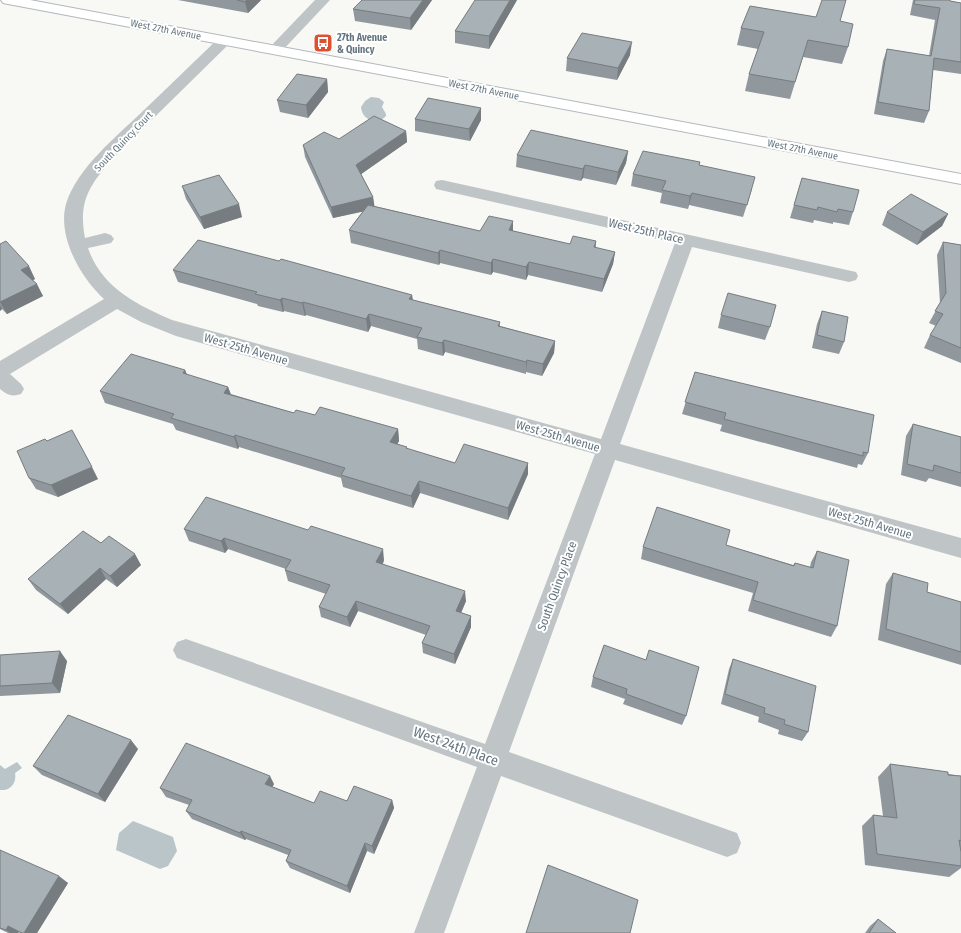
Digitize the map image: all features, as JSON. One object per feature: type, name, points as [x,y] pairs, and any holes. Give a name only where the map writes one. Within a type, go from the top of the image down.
[{"type":"main road","name":"West 27th Avenue","points":[[8,0],[961,179]]},
{"type":"street","points":[[275,50],[323,0]]},
{"type":"street","name":"South Quincy Court","points":[[156,322],[117,300],[100,286],[87,266],[78,245],[74,225],[75,205],[85,183],[113,149],[225,40]]},
{"type":"street","name":"West 25th Place","points":[[442,185],[849,276]]},
{"type":"street","points":[[78,245],[105,239]]},
{"type":"street","name":"South Quincy Place","points":[[429,933],[685,240]]},
{"type":"street","points":[[0,371],[117,300]]},
{"type":"street","name":"West 25th Avenue","points":[[156,322],[961,548]]},
{"type":"street","name":"West 24th Place","points":[[186,650],[727,843]]},
{"type":"shaded area","points":[[371,97],[379,98],[384,102],[382,107],[386,116],[378,121],[370,120],[362,112],[361,107],[365,101]]},
{"type":"shaded area","points":[[17,762],[22,768],[15,773],[14,783],[10,788],[0,790],[0,765],[5,769]]},
{"type":"shaded area","points":[[133,821],[173,837],[177,851],[168,866],[160,869],[116,850],[119,833]]},
{"type":"building","points":[[362,0],[423,0],[410,18],[353,9]]},
{"type":"building","points":[[475,0],[510,0],[489,36],[455,31]]},
{"type":"building","points":[[822,0],[846,0],[840,21],[853,24],[848,47],[808,40],[795,82],[749,74],[764,32],[741,28],[750,6],[816,17]]},
{"type":"building","points":[[915,0],[950,0],[961,3],[961,62],[934,58],[929,111],[878,102],[887,49],[931,56],[940,8],[914,4]]},
{"type":"building","points":[[582,33],[632,42],[618,68],[567,58]]},
{"type":"building","points":[[297,74],[327,79],[306,105],[277,100]]},
{"type":"building","points":[[428,98],[481,108],[469,129],[415,119]]},
{"type":"building","points":[[374,116],[406,131],[356,165],[373,197],[331,207],[303,145],[324,132],[339,139]]},
{"type":"building","points":[[531,130],[628,151],[618,172],[585,165],[583,169],[517,155]]},
{"type":"building","points":[[643,151],[700,162],[699,165],[755,177],[747,205],[692,193],[690,196],[662,190],[666,181],[633,174]]},
{"type":"building","points":[[219,175],[239,204],[200,217],[182,186]]},
{"type":"building","points":[[802,178],[859,190],[853,212],[838,209],[837,212],[818,207],[817,210],[794,205]]},
{"type":"building","points":[[911,194],[948,214],[923,232],[887,212]]},
{"type":"building","points":[[368,205],[480,231],[489,216],[513,221],[509,230],[570,244],[573,236],[596,241],[594,247],[615,252],[604,279],[529,262],[526,267],[493,259],[491,263],[440,250],[438,253],[349,230]]},
{"type":"building","points":[[198,240],[279,261],[281,259],[412,295],[409,299],[500,322],[498,326],[555,341],[543,364],[527,360],[526,362],[444,340],[442,343],[417,337],[422,328],[369,314],[366,319],[303,302],[282,298],[280,300],[255,294],[257,292],[173,270]]},
{"type":"building","points":[[6,241],[29,266],[21,270],[37,284],[0,302],[0,244]]},
{"type":"building","points":[[943,242],[961,245],[961,348],[930,335],[943,314],[935,311],[946,293]]},
{"type":"building","points":[[728,293],[776,305],[770,327],[721,315]]},
{"type":"building","points":[[822,311],[848,317],[844,342],[817,335]]},
{"type":"building","points":[[131,354],[185,370],[183,373],[228,387],[224,393],[294,413],[296,410],[315,415],[320,407],[398,429],[390,442],[455,463],[464,444],[528,463],[508,508],[419,481],[411,496],[341,475],[345,468],[235,435],[234,437],[171,418],[174,414],[100,391]]},
{"type":"building","points":[[695,372],[874,415],[868,453],[863,452],[863,456],[724,419],[726,413],[685,402]]},
{"type":"building","points":[[913,424],[961,437],[961,473],[934,465],[933,471],[907,464]]},
{"type":"building","points":[[72,430],[92,467],[51,485],[29,478],[17,451],[45,439],[47,441]]},
{"type":"building","points":[[206,497],[308,530],[311,526],[383,549],[376,562],[465,591],[456,611],[471,616],[454,654],[422,643],[430,626],[356,601],[347,617],[319,607],[330,585],[285,570],[291,560],[224,538],[221,541],[184,529]]},
{"type":"building","points":[[657,507],[730,530],[726,545],[794,566],[795,563],[813,568],[817,551],[849,560],[837,626],[753,600],[758,582],[643,547]]},
{"type":"building","points":[[83,531],[101,543],[109,536],[135,554],[110,576],[100,568],[60,604],[28,579]]},
{"type":"building","points":[[893,573],[928,583],[927,592],[961,602],[961,652],[886,629]]},
{"type":"building","points":[[604,645],[646,660],[649,650],[699,667],[686,716],[626,694],[627,689],[593,677]]},
{"type":"building","points":[[60,651],[52,683],[0,686],[0,655]]},
{"type":"building","points":[[733,659],[816,686],[808,732],[784,724],[785,720],[764,713],[765,708],[725,694]]},
{"type":"building","points":[[68,715],[131,740],[98,794],[33,766]]},
{"type":"building","points":[[186,743],[270,776],[265,784],[314,803],[320,791],[347,801],[354,786],[392,800],[372,846],[365,843],[347,886],[286,861],[291,850],[241,831],[240,833],[186,811],[192,800],[160,788]]},
{"type":"building","points":[[890,764],[948,772],[948,775],[961,776],[961,841],[959,840],[961,866],[877,854],[873,815],[897,818]]},
{"type":"building","points":[[0,850],[59,876],[24,933],[8,926],[6,930],[0,928]]},
{"type":"building","points":[[548,865],[638,900],[630,933],[526,933]]},
{"type":"building","points":[[878,919],[896,933],[869,933]]},
{"type":"place","name":"27th Avenue & Quincy","points":[[323,43]]}]
